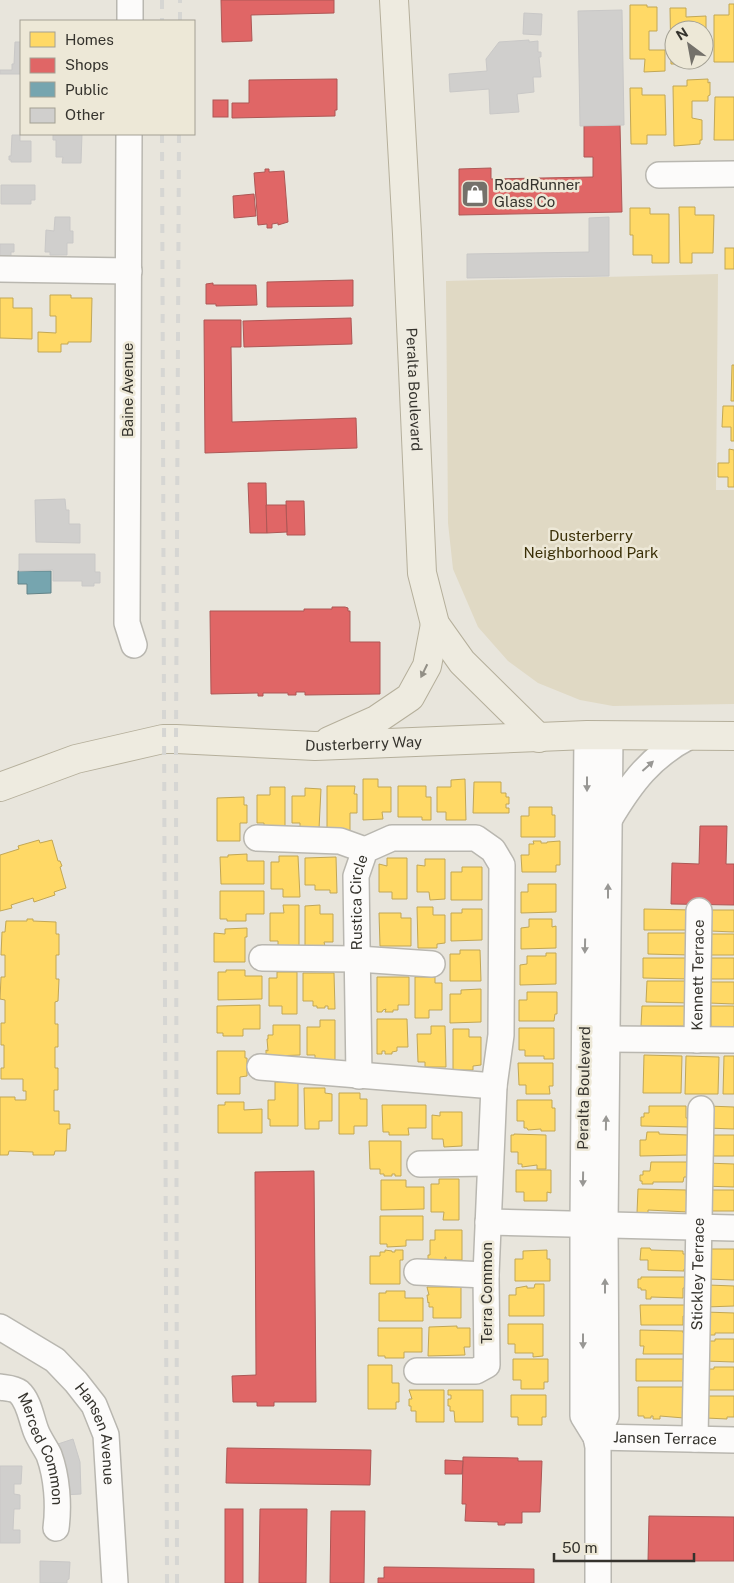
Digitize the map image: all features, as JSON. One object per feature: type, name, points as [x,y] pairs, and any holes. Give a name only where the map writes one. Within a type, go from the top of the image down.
[{"type":"main road","name":"Peralta Boulevard","points":[[394,0],[407,234],[422,573],[435,624],[462,662],[539,738]]},
{"type":"main road","points":[[315,746],[376,720],[410,697],[427,666],[435,624]]},
{"type":"main road","name":"Dusterberry Way","points":[[0,787],[76,759],[163,740],[176,739],[315,746],[598,735],[734,736]]},
{"type":"street","points":[[130,0],[130,20]]},
{"type":"street","name":"Baine Avenue","points":[[129,135],[127,623],[134,646]]},
{"type":"street","points":[[659,175],[734,174]]},
{"type":"street","points":[[0,269],[129,271]]},
{"type":"street","name":"Peralta Boulevard","points":[[598,735],[609,820],[607,1039],[583,1416],[596,1437],[598,1447],[598,1583]]},
{"type":"street","name":"Peralta Boulevard","points":[[594,1225],[598,735]]},
{"type":"street","points":[[609,820],[625,792],[641,772],[666,751],[690,736]]},
{"type":"street","points":[[258,838],[340,841],[366,850]]},
{"type":"street","name":"Rustica Circle","points":[[359,1076],[356,876],[366,850],[392,838],[476,838],[493,850],[502,865],[501,1035],[494,1086],[488,1222]]},
{"type":"street","name":"Kennett Terrace","points":[[697,1040],[699,911]]},
{"type":"street","points":[[262,958],[358,959],[432,964]]},
{"type":"street","points":[[607,1039],[734,1040]]},
{"type":"street","points":[[260,1067],[494,1086]]},
{"type":"street","name":"Stickley Terrace","points":[[695,1439],[701,1110]]},
{"type":"street","points":[[420,1164],[490,1163]]},
{"type":"street","points":[[488,1222],[734,1228]]},
{"type":"street","name":"Terra Common","points":[[417,1371],[476,1371],[487,1365],[486,1275],[488,1222]]},
{"type":"street","points":[[417,1272],[486,1275]]},
{"type":"street","name":"Hansen Avenue","points":[[0,1327],[55,1360],[94,1405],[106,1435],[115,1583]]},
{"type":"street","name":"Merced Common","points":[[0,1387],[10,1388],[18,1392],[27,1404],[37,1432],[48,1454],[55,1476],[58,1516],[56,1528]]},
{"type":"street","name":"Jansen Terrace","points":[[596,1437],[734,1440]]},
{"type":"green space","name":"Dusterberry Neighborhood Park","points":[[718,274],[716,490],[734,490],[734,704],[613,706],[580,700],[538,683],[508,661],[478,627],[453,569],[448,523],[446,281]]},
{"type":"building: Homes","points":[[729,4],[734,4],[734,62],[714,62],[714,15],[729,15]]},
{"type":"building: Homes","points":[[630,5],[657,7],[657,31],[649,31],[649,50],[664,50],[665,71],[644,72],[645,59],[630,59]]},
{"type":"building: Homes","points":[[670,8],[686,8],[686,17],[706,16],[706,20],[670,20]]},
{"type":"building: Homes","points":[[708,79],[708,83],[710,82],[710,95],[708,96],[708,101],[692,101],[692,118],[702,120],[702,140],[700,140],[700,144],[674,146],[673,86],[687,86],[687,80]]},
{"type":"building: Homes","points":[[630,88],[642,88],[642,95],[665,95],[666,135],[647,135],[647,144],[631,144]]},
{"type":"building: Homes","points":[[715,97],[734,97],[734,140],[714,140]]},
{"type":"building: Homes","points":[[679,207],[695,207],[695,215],[714,215],[713,253],[692,253],[692,263],[680,263]]},
{"type":"building: Homes","points":[[630,208],[650,208],[650,214],[669,214],[669,263],[652,263],[652,255],[633,255],[633,235],[630,235]]},
{"type":"building: Homes","points":[[725,248],[734,248],[734,269],[725,269]]},
{"type":"building: Homes","points":[[50,295],[92,298],[91,342],[68,342],[68,344],[61,344],[61,352],[38,352],[38,332],[56,333],[56,316],[50,316]]},
{"type":"building: Homes","points":[[0,298],[13,298],[13,308],[32,308],[32,339],[0,338]]},
{"type":"building: Homes","points":[[732,365],[734,365],[734,401],[731,401]]},
{"type":"building: Homes","points":[[723,406],[734,406],[734,441],[731,441],[731,427],[722,427]]},
{"type":"building: Homes","points":[[729,449],[734,450],[734,487],[728,487],[728,477],[718,477],[718,463],[729,463]]},
{"type":"building: Homes","points":[[363,779],[378,779],[378,787],[391,787],[391,812],[382,812],[383,819],[363,820]]},
{"type":"building: Homes","points":[[465,779],[466,820],[446,820],[446,812],[437,812],[437,787],[451,787],[451,780]]},
{"type":"building: Homes","points":[[474,782],[501,782],[501,793],[506,793],[506,797],[509,797],[509,804],[506,804],[506,808],[509,808],[509,813],[473,813]]},
{"type":"building: Homes","points":[[327,786],[355,786],[354,794],[357,794],[357,813],[350,813],[350,830],[348,832],[327,830]]},
{"type":"building: Homes","points":[[398,786],[426,786],[426,797],[431,797],[431,820],[422,820],[422,817],[398,817]]},
{"type":"building: Homes","points":[[270,787],[285,787],[285,828],[264,829],[264,823],[257,823],[257,795],[270,795]]},
{"type":"building: Homes","points":[[305,788],[321,789],[319,829],[300,829],[300,823],[292,823],[292,796],[305,796]]},
{"type":"building: Homes","points":[[244,797],[244,805],[247,805],[247,823],[240,823],[240,841],[217,841],[217,798]]},
{"type":"building: Homes","points":[[529,807],[552,807],[552,815],[555,815],[555,837],[521,837],[521,816],[529,816]]},
{"type":"building: Homes","points":[[39,840],[40,843],[52,840],[58,861],[60,861],[62,866],[60,867],[66,888],[54,892],[55,895],[34,902],[33,898],[11,905],[12,908],[0,911],[0,855],[19,849],[18,846]]},
{"type":"building: Homes","points":[[533,841],[547,843],[560,841],[560,865],[556,865],[556,872],[522,872],[521,855],[529,855],[529,844],[534,844]]},
{"type":"building: Homes","points":[[247,854],[247,861],[264,861],[264,884],[221,884],[220,857]]},
{"type":"building: Homes","points":[[279,856],[298,856],[300,897],[283,897],[283,889],[271,889],[271,862],[279,862]]},
{"type":"building: Homes","points":[[336,857],[337,893],[330,893],[330,890],[315,890],[315,885],[305,885],[305,858]]},
{"type":"building: Homes","points":[[387,858],[407,858],[407,899],[392,899],[392,892],[379,892],[379,864],[387,866]]},
{"type":"building: Homes","points":[[425,859],[445,859],[445,899],[430,900],[429,892],[417,892],[417,865],[425,866]]},
{"type":"building: Homes","points":[[462,867],[482,867],[482,900],[451,900],[451,872],[462,872]]},
{"type":"building: Homes","points":[[528,884],[556,884],[556,912],[521,913],[521,892],[528,892]]},
{"type":"building: Homes","points":[[220,891],[264,891],[264,914],[246,914],[246,921],[220,919]]},
{"type":"building: Homes","points":[[283,905],[299,905],[299,946],[278,946],[278,941],[270,941],[270,913],[284,913]]},
{"type":"building: Homes","points":[[320,905],[320,914],[333,914],[333,942],[324,942],[325,946],[305,946],[305,906]]},
{"type":"building: Homes","points":[[417,907],[433,907],[433,915],[445,915],[445,943],[437,944],[437,948],[418,948]]},
{"type":"building: Homes","points":[[462,909],[482,909],[482,940],[451,941],[451,913],[462,913]]},
{"type":"building: Homes","points":[[644,909],[691,910],[690,930],[644,930]]},
{"type":"building: Homes","points":[[710,910],[734,910],[734,932],[710,931]]},
{"type":"building: Homes","points":[[379,913],[401,913],[401,918],[411,918],[411,946],[380,946]]},
{"type":"building: Homes","points":[[27,919],[56,922],[56,934],[59,934],[59,955],[56,955],[56,979],[59,979],[58,1001],[55,1002],[55,1024],[58,1024],[58,1047],[55,1047],[55,1068],[58,1068],[58,1090],[54,1090],[54,1111],[59,1111],[59,1124],[70,1124],[70,1129],[67,1129],[66,1151],[55,1151],[54,1155],[33,1155],[33,1152],[9,1151],[8,1155],[0,1155],[0,1097],[15,1097],[15,1100],[26,1100],[26,1091],[23,1091],[23,1079],[1,1079],[1,1068],[4,1068],[4,1045],[1,1045],[1,1023],[5,1023],[5,1000],[0,999],[1,977],[5,977],[5,955],[1,955],[2,932],[5,932],[6,921],[27,921]]},
{"type":"building: Homes","points":[[529,919],[552,919],[552,927],[556,926],[556,948],[521,949],[521,928],[529,927]]},
{"type":"building: Homes","points":[[247,928],[245,962],[214,962],[214,933],[225,934],[225,929]]},
{"type":"building: Homes","points":[[648,933],[691,933],[691,955],[648,954]]},
{"type":"building: Homes","points":[[711,934],[734,934],[734,955],[710,955]]},
{"type":"building: Homes","points":[[460,950],[480,950],[481,981],[450,981],[450,954],[460,954]]},
{"type":"building: Homes","points":[[546,953],[556,953],[556,984],[520,985],[520,965],[527,964],[527,956],[546,956]]},
{"type":"building: Homes","points":[[643,958],[690,958],[690,979],[643,978]]},
{"type":"building: Homes","points":[[710,958],[734,958],[734,979],[709,979]]},
{"type":"building: Homes","points":[[226,970],[245,970],[245,976],[262,976],[262,999],[218,1000],[218,972],[226,972]]},
{"type":"building: Homes","points":[[277,972],[297,972],[297,1014],[282,1014],[282,1006],[269,1006],[269,978],[277,978]]},
{"type":"building: Homes","points":[[303,973],[334,973],[335,1009],[328,1009],[328,1006],[317,1008],[317,1006],[313,1006],[313,1001],[303,1001]]},
{"type":"building: Homes","points":[[377,977],[409,977],[409,1005],[398,1005],[398,1010],[393,1010],[393,1012],[385,1012],[386,1009],[382,1012],[377,1012]]},
{"type":"building: Homes","points":[[415,977],[435,977],[435,983],[442,983],[442,1010],[429,1010],[429,1018],[415,1018]]},
{"type":"building: Homes","points":[[647,981],[690,981],[690,1003],[646,1002]]},
{"type":"building: Homes","points":[[710,982],[734,982],[734,1004],[709,1003]]},
{"type":"building: Homes","points":[[481,989],[481,1022],[450,1023],[450,994],[461,994],[461,990]]},
{"type":"building: Homes","points":[[527,992],[557,992],[557,1014],[555,1014],[554,1021],[519,1021],[519,1000],[527,1000]]},
{"type":"building: Homes","points":[[260,1005],[260,1029],[243,1029],[243,1036],[223,1036],[223,1033],[217,1033],[217,1006]]},
{"type":"building: Homes","points":[[642,1006],[689,1006],[689,1026],[641,1026]]},
{"type":"building: Homes","points":[[711,1006],[734,1006],[734,1028],[711,1027]]},
{"type":"building: Homes","points":[[377,1019],[407,1019],[408,1047],[397,1047],[397,1051],[392,1052],[392,1054],[385,1054],[385,1051],[382,1051],[382,1054],[377,1054]]},
{"type":"building: Homes","points":[[320,1020],[335,1020],[335,1060],[315,1061],[315,1055],[307,1055],[307,1027],[320,1027]]},
{"type":"building: Homes","points":[[273,1025],[300,1025],[300,1055],[266,1058],[266,1050],[268,1051],[267,1039],[268,1035],[273,1035]]},
{"type":"building: Homes","points":[[431,1026],[445,1026],[446,1067],[425,1067],[425,1062],[418,1062],[417,1034],[431,1034]]},
{"type":"building: Homes","points":[[519,1028],[554,1028],[554,1059],[544,1059],[544,1056],[525,1056],[525,1050],[519,1050]]},
{"type":"building: Homes","points":[[453,1029],[469,1029],[469,1037],[481,1037],[481,1065],[473,1066],[473,1070],[453,1070]]},
{"type":"building: Homes","points":[[217,1051],[245,1051],[247,1076],[240,1077],[240,1094],[217,1094]]},
{"type":"building: Homes","points":[[644,1055],[682,1056],[681,1093],[643,1093]]},
{"type":"building: Homes","points":[[686,1056],[719,1057],[718,1094],[685,1094]]},
{"type":"building: Homes","points":[[724,1056],[734,1056],[734,1094],[723,1094]]},
{"type":"building: Homes","points":[[518,1063],[553,1063],[553,1086],[549,1086],[550,1094],[526,1094],[526,1085],[519,1085]]},
{"type":"building: Homes","points":[[275,1082],[298,1082],[298,1126],[270,1126],[268,1100],[275,1100]]},
{"type":"building: Homes","points":[[304,1088],[325,1088],[325,1093],[332,1094],[332,1121],[319,1121],[319,1129],[305,1129]]},
{"type":"building: Homes","points":[[339,1093],[360,1093],[360,1099],[367,1099],[367,1126],[354,1126],[354,1134],[339,1134]]},
{"type":"building: Homes","points":[[517,1100],[552,1100],[552,1108],[555,1108],[555,1131],[528,1130],[524,1128],[524,1121],[517,1121]]},
{"type":"building: Homes","points":[[225,1102],[244,1102],[244,1110],[262,1109],[262,1133],[218,1133],[218,1105],[225,1105]]},
{"type":"building: Homes","points":[[382,1105],[426,1105],[426,1128],[408,1128],[409,1135],[389,1135],[389,1132],[383,1132]]},
{"type":"building: Homes","points":[[649,1106],[686,1106],[686,1118],[689,1118],[689,1127],[641,1126],[641,1117],[644,1117],[644,1113],[649,1113]]},
{"type":"building: Homes","points":[[708,1106],[734,1107],[734,1129],[707,1128]]},
{"type":"building: Homes","points":[[440,1112],[462,1112],[462,1146],[444,1147],[443,1139],[432,1139],[432,1115],[440,1116]]},
{"type":"building: Homes","points":[[647,1132],[688,1135],[688,1155],[640,1156],[640,1140],[646,1140]]},
{"type":"building: Homes","points":[[511,1135],[546,1135],[546,1169],[537,1169],[537,1165],[522,1167],[522,1164],[518,1164],[518,1152],[511,1152]]},
{"type":"building: Homes","points":[[710,1135],[734,1135],[734,1156],[711,1156]]},
{"type":"building: Homes","points":[[369,1141],[401,1141],[401,1176],[392,1174],[392,1176],[384,1176],[384,1174],[380,1174],[380,1169],[370,1169]]},
{"type":"building: Homes","points":[[651,1162],[689,1162],[689,1177],[684,1177],[683,1182],[642,1184],[640,1175],[643,1175],[643,1171],[650,1171]]},
{"type":"building: Homes","points":[[705,1163],[734,1164],[734,1187],[702,1186]]},
{"type":"building: Homes","points":[[516,1170],[551,1170],[551,1193],[547,1192],[547,1201],[524,1201],[524,1192],[516,1192]]},
{"type":"building: Homes","points":[[439,1179],[459,1179],[459,1220],[443,1220],[444,1212],[431,1212],[431,1184],[439,1184]]},
{"type":"building: Homes","points":[[381,1180],[406,1180],[406,1187],[424,1187],[424,1209],[381,1210]]},
{"type":"building: Homes","points":[[638,1189],[686,1190],[688,1212],[648,1210],[648,1213],[637,1213]]},
{"type":"building: Homes","points":[[708,1190],[734,1190],[734,1211],[705,1211]]},
{"type":"building: Homes","points":[[380,1216],[423,1216],[423,1240],[406,1240],[406,1246],[387,1247],[387,1244],[380,1244]]},
{"type":"building: Homes","points":[[435,1230],[462,1230],[462,1260],[446,1260],[445,1257],[445,1262],[428,1262],[430,1240],[435,1240]]},
{"type":"building: Homes","points":[[641,1248],[683,1251],[683,1254],[689,1254],[688,1269],[684,1269],[684,1271],[648,1270],[648,1260],[640,1260]]},
{"type":"building: Homes","points":[[708,1249],[734,1249],[734,1280],[707,1279]]},
{"type":"building: Homes","points":[[385,1250],[395,1252],[395,1250],[403,1250],[403,1260],[400,1260],[400,1284],[370,1284],[370,1256],[380,1256],[380,1252],[385,1252]]},
{"type":"building: Homes","points":[[547,1250],[547,1259],[550,1259],[550,1281],[515,1281],[515,1259],[523,1259],[523,1251]]},
{"type":"building: Homes","points":[[641,1277],[686,1277],[686,1288],[683,1288],[683,1298],[651,1297],[651,1299],[646,1299],[646,1290],[638,1288],[638,1279],[641,1279]]},
{"type":"building: Homes","points":[[535,1284],[544,1284],[544,1316],[509,1316],[509,1295],[516,1295],[516,1288],[527,1286],[527,1288],[534,1288]]},
{"type":"building: Homes","points":[[708,1285],[734,1286],[734,1306],[705,1307]]},
{"type":"building: Homes","points":[[427,1287],[461,1287],[461,1318],[433,1318],[433,1307],[429,1307]]},
{"type":"building: Homes","points":[[386,1291],[405,1291],[405,1298],[423,1298],[423,1321],[379,1321],[379,1293],[386,1293]]},
{"type":"building: Homes","points":[[640,1305],[686,1305],[686,1316],[683,1316],[683,1325],[641,1325]]},
{"type":"building: Homes","points":[[705,1312],[734,1313],[734,1333],[707,1335]]},
{"type":"building: Homes","points":[[508,1324],[543,1324],[543,1356],[533,1357],[533,1353],[515,1353],[515,1344],[508,1344]]},
{"type":"building: Homes","points":[[457,1326],[457,1328],[470,1328],[470,1347],[464,1347],[465,1355],[428,1356],[429,1327]]},
{"type":"building: Homes","points":[[378,1328],[422,1328],[422,1352],[404,1352],[404,1358],[378,1356]]},
{"type":"building: Homes","points":[[640,1330],[683,1331],[685,1333],[685,1354],[643,1354],[644,1346],[640,1346]]},
{"type":"building: Homes","points":[[715,1339],[734,1339],[734,1362],[705,1361],[705,1341],[715,1341]]},
{"type":"building: Homes","points":[[513,1359],[548,1359],[548,1382],[544,1382],[544,1389],[521,1389],[521,1380],[513,1380]]},
{"type":"building: Homes","points":[[636,1359],[685,1359],[683,1381],[636,1381]]},
{"type":"building: Homes","points":[[368,1365],[392,1365],[392,1383],[399,1383],[399,1402],[396,1402],[396,1409],[368,1409]]},
{"type":"building: Homes","points":[[714,1367],[734,1367],[734,1390],[704,1390],[706,1369],[714,1369]]},
{"type":"building: Homes","points":[[638,1387],[684,1387],[684,1418],[660,1416],[660,1419],[653,1419],[653,1416],[651,1418],[644,1418],[644,1416],[638,1416]]},
{"type":"building: Homes","points":[[409,1390],[444,1390],[444,1422],[416,1422],[416,1411],[411,1411],[411,1406],[409,1406],[409,1399],[412,1399]]},
{"type":"building: Homes","points":[[448,1390],[483,1390],[483,1422],[455,1422],[454,1411],[450,1411],[450,1406],[448,1406],[448,1399],[451,1399],[451,1395],[448,1395]]},
{"type":"building: Homes","points":[[511,1395],[546,1395],[546,1417],[542,1417],[542,1425],[518,1425],[518,1417],[511,1417]]},
{"type":"building: Homes","points":[[707,1396],[734,1396],[734,1417],[727,1417],[727,1419],[706,1418]]},
{"type":"building: Shops","points":[[221,0],[334,0],[334,13],[251,15],[252,41],[222,42]]},
{"type":"building: Shops","points":[[337,79],[337,110],[335,110],[335,116],[232,118],[232,103],[249,103],[249,80]]},
{"type":"building: Shops","points":[[213,100],[228,100],[228,117],[213,117]]},
{"type":"building: Shops","points":[[620,125],[622,212],[459,215],[459,169],[491,168],[491,179],[593,177],[593,157],[584,157],[584,126]]},
{"type":"building: Shops","points":[[265,169],[269,169],[269,172],[284,171],[288,222],[278,225],[278,223],[272,224],[272,228],[267,228],[267,224],[258,225],[254,173],[265,172]]},
{"type":"building: Shops","points":[[254,194],[256,216],[234,218],[233,196]]},
{"type":"building: Shops","points":[[353,280],[353,306],[267,307],[267,282]]},
{"type":"building: Shops","points":[[213,283],[213,285],[256,285],[257,305],[216,306],[216,304],[206,304],[206,284]]},
{"type":"building: Shops","points":[[351,318],[352,344],[244,347],[243,321]]},
{"type":"building: Shops","points":[[204,320],[241,320],[241,347],[231,347],[232,422],[356,418],[357,448],[205,453]]},
{"type":"building: Shops","points":[[248,483],[266,483],[267,533],[250,533]]},
{"type":"building: Shops","points":[[286,501],[304,501],[305,535],[287,535]]},
{"type":"building: Shops","points":[[266,505],[286,505],[287,532],[267,533]]},
{"type":"building: Shops","points":[[332,607],[345,607],[350,611],[350,642],[380,642],[380,694],[305,695],[305,692],[296,692],[296,695],[288,695],[288,693],[263,693],[263,696],[258,696],[258,693],[211,694],[210,611],[304,611],[304,609],[332,609]]},
{"type":"building: Shops","points":[[700,826],[727,826],[726,864],[734,864],[734,905],[671,904],[672,863],[699,864]]},
{"type":"building: Shops","points":[[314,1171],[316,1402],[274,1402],[274,1406],[257,1406],[257,1402],[233,1402],[232,1376],[256,1375],[255,1172]]},
{"type":"building: Shops","points":[[227,1448],[371,1450],[370,1485],[226,1483]]},
{"type":"building: Shops","points":[[463,1457],[518,1458],[518,1461],[542,1461],[540,1512],[522,1512],[522,1523],[498,1525],[498,1522],[465,1521],[466,1504],[462,1504]]},
{"type":"building: Shops","points":[[445,1460],[463,1461],[462,1474],[445,1474]]},
{"type":"building: Shops","points":[[225,1509],[243,1509],[243,1583],[225,1583]]},
{"type":"building: Shops","points":[[260,1509],[307,1509],[306,1583],[259,1583]]},
{"type":"building: Shops","points":[[331,1511],[365,1511],[364,1583],[330,1583]]},
{"type":"building: Shops","points":[[649,1516],[734,1517],[734,1561],[648,1561]]},
{"type":"building: Shops","points":[[384,1567],[534,1569],[534,1583],[378,1583],[378,1578],[384,1578]]},
{"type":"building: Public","points":[[18,571],[51,571],[51,593],[27,594],[27,584],[18,584]]},
{"type":"building: Other","points":[[622,10],[624,125],[580,126],[578,11]]},
{"type":"building: Other","points":[[524,13],[542,14],[541,35],[523,34]]},
{"type":"building: Other","points":[[529,40],[529,42],[538,41],[538,52],[541,52],[541,57],[539,57],[541,77],[533,77],[534,92],[517,94],[519,112],[490,114],[489,89],[450,92],[449,74],[487,71],[486,59],[499,42]]},
{"type":"building: Other","points":[[15,42],[20,42],[20,74],[0,74],[0,70],[12,70],[12,64],[14,64]]},
{"type":"building: Other","points":[[12,135],[20,135],[20,141],[31,141],[31,162],[11,162],[9,160],[9,156],[11,156]]},
{"type":"building: Other","points":[[53,135],[82,135],[81,163],[62,163],[63,157],[56,157],[56,140],[53,140]]},
{"type":"building: Other","points":[[1,185],[35,185],[35,200],[31,200],[31,204],[1,204]]},
{"type":"building: Other","points":[[55,217],[70,217],[70,231],[73,231],[73,243],[67,243],[67,255],[50,255],[50,252],[45,252],[46,230],[54,231]]},
{"type":"building: Other","points":[[609,217],[609,276],[467,278],[467,254],[589,252],[589,218]]},
{"type":"building: Other","points":[[0,244],[14,244],[14,252],[11,252],[11,263],[0,263]]},
{"type":"building: Other","points":[[65,499],[66,510],[69,510],[69,524],[80,524],[80,543],[36,542],[35,500]]},
{"type":"building: Other","points":[[19,554],[95,554],[95,572],[100,572],[100,583],[94,583],[94,586],[82,586],[82,581],[53,581],[53,570],[19,571]]},
{"type":"building: Other","points":[[73,1439],[80,1462],[81,1494],[63,1495],[55,1445]]},
{"type":"building: Other","points":[[0,1466],[22,1466],[21,1484],[14,1484],[14,1494],[20,1495],[20,1509],[14,1509],[13,1530],[20,1530],[20,1543],[0,1543]]},
{"type":"building: Other","points":[[40,1561],[70,1562],[67,1583],[40,1583]]},
{"type":"railway","points":[[162,0],[162,20]]},
{"type":"railway","points":[[180,0],[180,20]]},
{"type":"railway","points":[[162,135],[167,1583]]},
{"type":"railway","points":[[177,1583],[176,739],[179,135]]},
{"type":"place","name":"RoadRunner Glass Co","points":[[475,194]]}]
